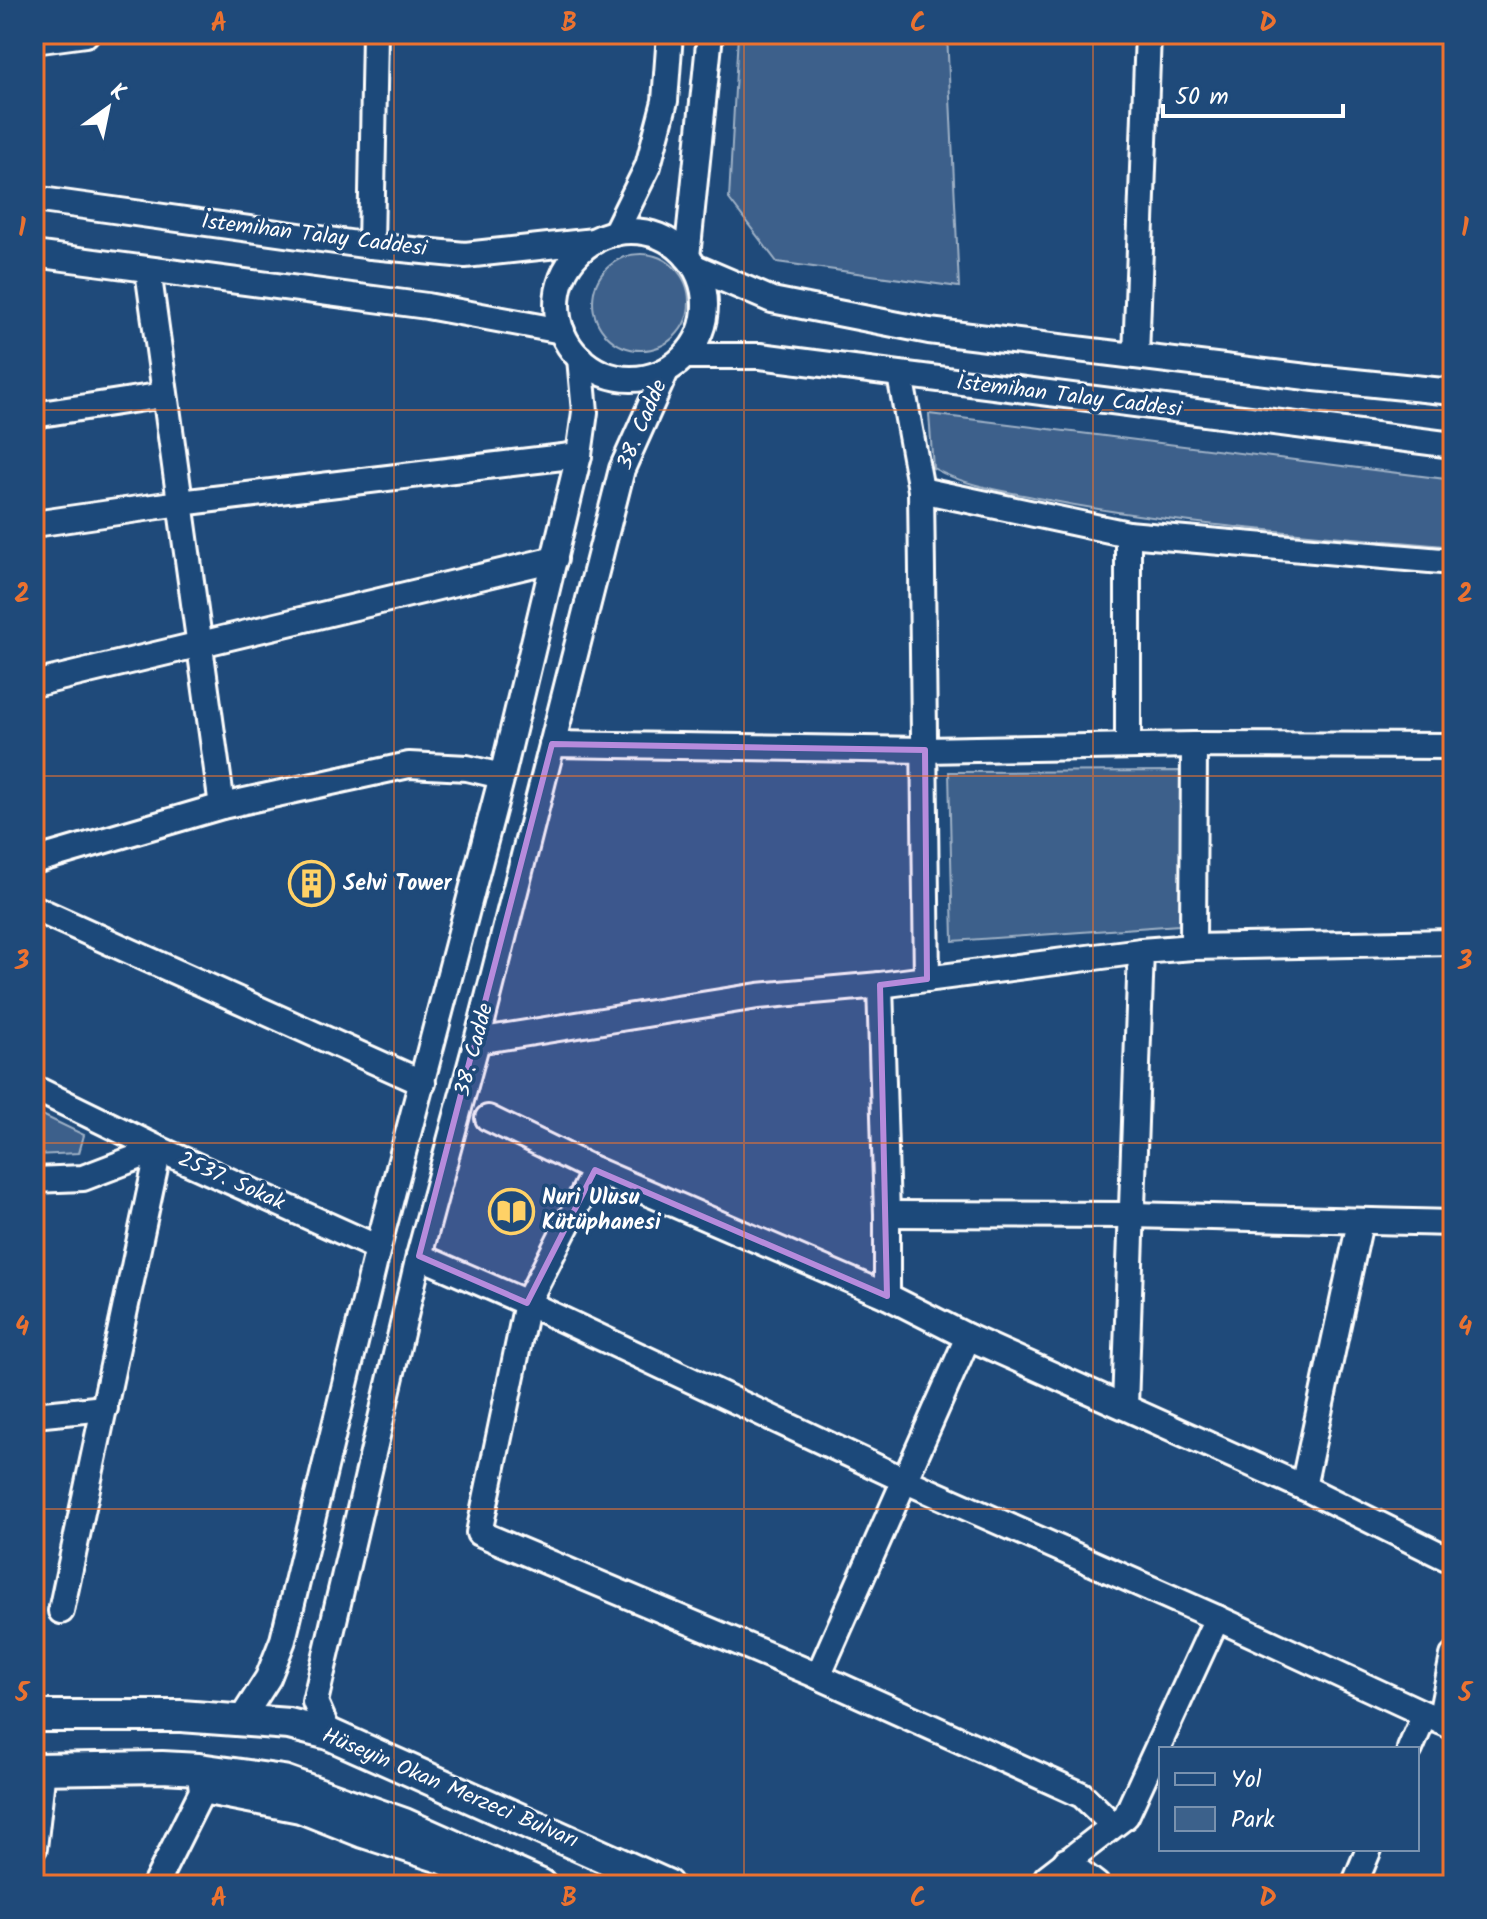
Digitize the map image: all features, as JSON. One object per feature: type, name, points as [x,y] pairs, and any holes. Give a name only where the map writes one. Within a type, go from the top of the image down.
[{"type":"main road","name":"Hüseyin Okan Merzeci Bulvarı","points":[[34,1716],[181,1716],[289,1724],[329,1734],[667,1885]]},
{"type":"main road","points":[[38,1769],[162,1767],[201,1780],[283,1781],[404,1824],[541,1885]]},
{"type":"street","points":[[34,41],[86,34]]},
{"type":"street","points":[[371,246],[375,34]]},
{"type":"street","points":[[605,237],[648,166],[665,101],[670,34]]},
{"type":"street","points":[[710,34],[691,262],[704,289],[705,313],[699,336],[676,363],[635,379],[615,377],[596,370],[580,358],[562,331],[558,300],[566,271],[578,254],[605,237],[635,231],[654,235],[672,244],[691,262],[772,300],[929,331],[1453,392]]},
{"type":"street","points":[[1136,356],[1148,34]]},
{"type":"street","name":"İstemihan Talay Caddesi","points":[[34,199],[371,246],[465,255],[605,237]]},
{"type":"street","points":[[34,254],[427,306],[562,331]]},
{"type":"street","points":[[148,270],[222,806]]},
{"type":"street","name":"İstemihan Talay Caddesi","points":[[676,363],[760,356],[1453,445]]},
{"type":"street","name":"38. Cadde","points":[[241,1720],[268,1678],[283,1640],[378,1248],[502,776],[579,455],[585,412],[580,358]]},
{"type":"street","name":"38. Cadde","points":[[329,1734],[315,1702],[419,1256],[477,1041],[622,469],[676,363]]},
{"type":"street","points":[[900,375],[921,490],[927,979]]},
{"type":"street","points":[[34,415],[164,395]]},
{"type":"street","points":[[34,524],[180,503],[579,455]]},
{"type":"street","points":[[921,490],[1128,534],[1453,562]]},
{"type":"street","points":[[1128,534],[1128,746]]},
{"type":"street","points":[[34,684],[555,559]]},
{"type":"street","points":[[552,744],[925,750],[1194,745],[1453,746]]},
{"type":"street","points":[[1193,947],[1194,745]]},
{"type":"street","points":[[34,861],[222,806],[409,765],[467,768],[502,776]]},
{"type":"street","points":[[34,908],[423,1083]]},
{"type":"street","points":[[477,1041],[758,996],[880,985],[1141,951],[1193,947],[1453,942]]},
{"type":"street","points":[[1125,1406],[1141,951]]},
{"type":"street","points":[[880,985],[887,1296]]},
{"type":"street","points":[[34,1088],[159,1149],[61,1611]]},
{"type":"street","points":[[488,1118],[595,1170],[887,1296],[968,1337],[1303,1487],[1453,1561]]},
{"type":"street","name":"2537. Sokak","points":[[34,1180],[83,1178],[159,1149],[378,1248]]},
{"type":"street","points":[[595,1170],[527,1303],[479,1533],[818,1676],[1082,1795],[1113,1825]]},
{"type":"street","points":[[887,1214],[1132,1215],[1453,1223]]},
{"type":"street","points":[[1303,1487],[1360,1222]]},
{"type":"street","points":[[419,1256],[527,1303],[904,1480],[1217,1618],[1439,1721]]},
{"type":"street","points":[[818,1676],[968,1337]]},
{"type":"street","points":[[34,1415],[105,1408]]},
{"type":"street","points":[[1043,1885],[1047,1877],[1066,1861],[1126,1816],[1217,1618]]},
{"type":"street","points":[[1412,1747],[1439,1721],[1453,1656]]},
{"type":"street","points":[[34,1848],[38,1769]]},
{"type":"street","points":[[155,1885],[201,1780],[300,1810],[443,1861],[491,1885]]},
{"type":"street","points":[[1354,1885],[1368,1851]]},
{"type":"street","points":[[1066,1861],[1097,1885]]},
{"type":"highlighted area","points":[[552,744],[925,750],[927,979],[880,985],[887,1296],[595,1170],[527,1303],[419,1256]]},
{"type":"green space","points":[[738,34],[947,34],[959,287],[777,262],[729,199]]},
{"type":"green space","points":[[641,254],[659,258],[675,268],[685,284],[689,302],[685,320],[675,336],[659,346],[641,350],[623,346],[607,336],[597,320],[593,302],[597,284],[607,268],[623,258]]},
{"type":"green space","points":[[929,414],[1453,480],[1453,547],[1196,523],[986,488],[933,468]]},
{"type":"green space","points":[[1182,771],[1179,925],[953,941],[949,772]]},
{"type":"green space","points":[[34,1111],[84,1135],[79,1153],[34,1155]]},
{"type":"place","name":"Selvi Tower","points":[[312,884]]},
{"type":"place","name":"Nuri Ulusu Kütüphanesi","points":[[511,1211]]}]
